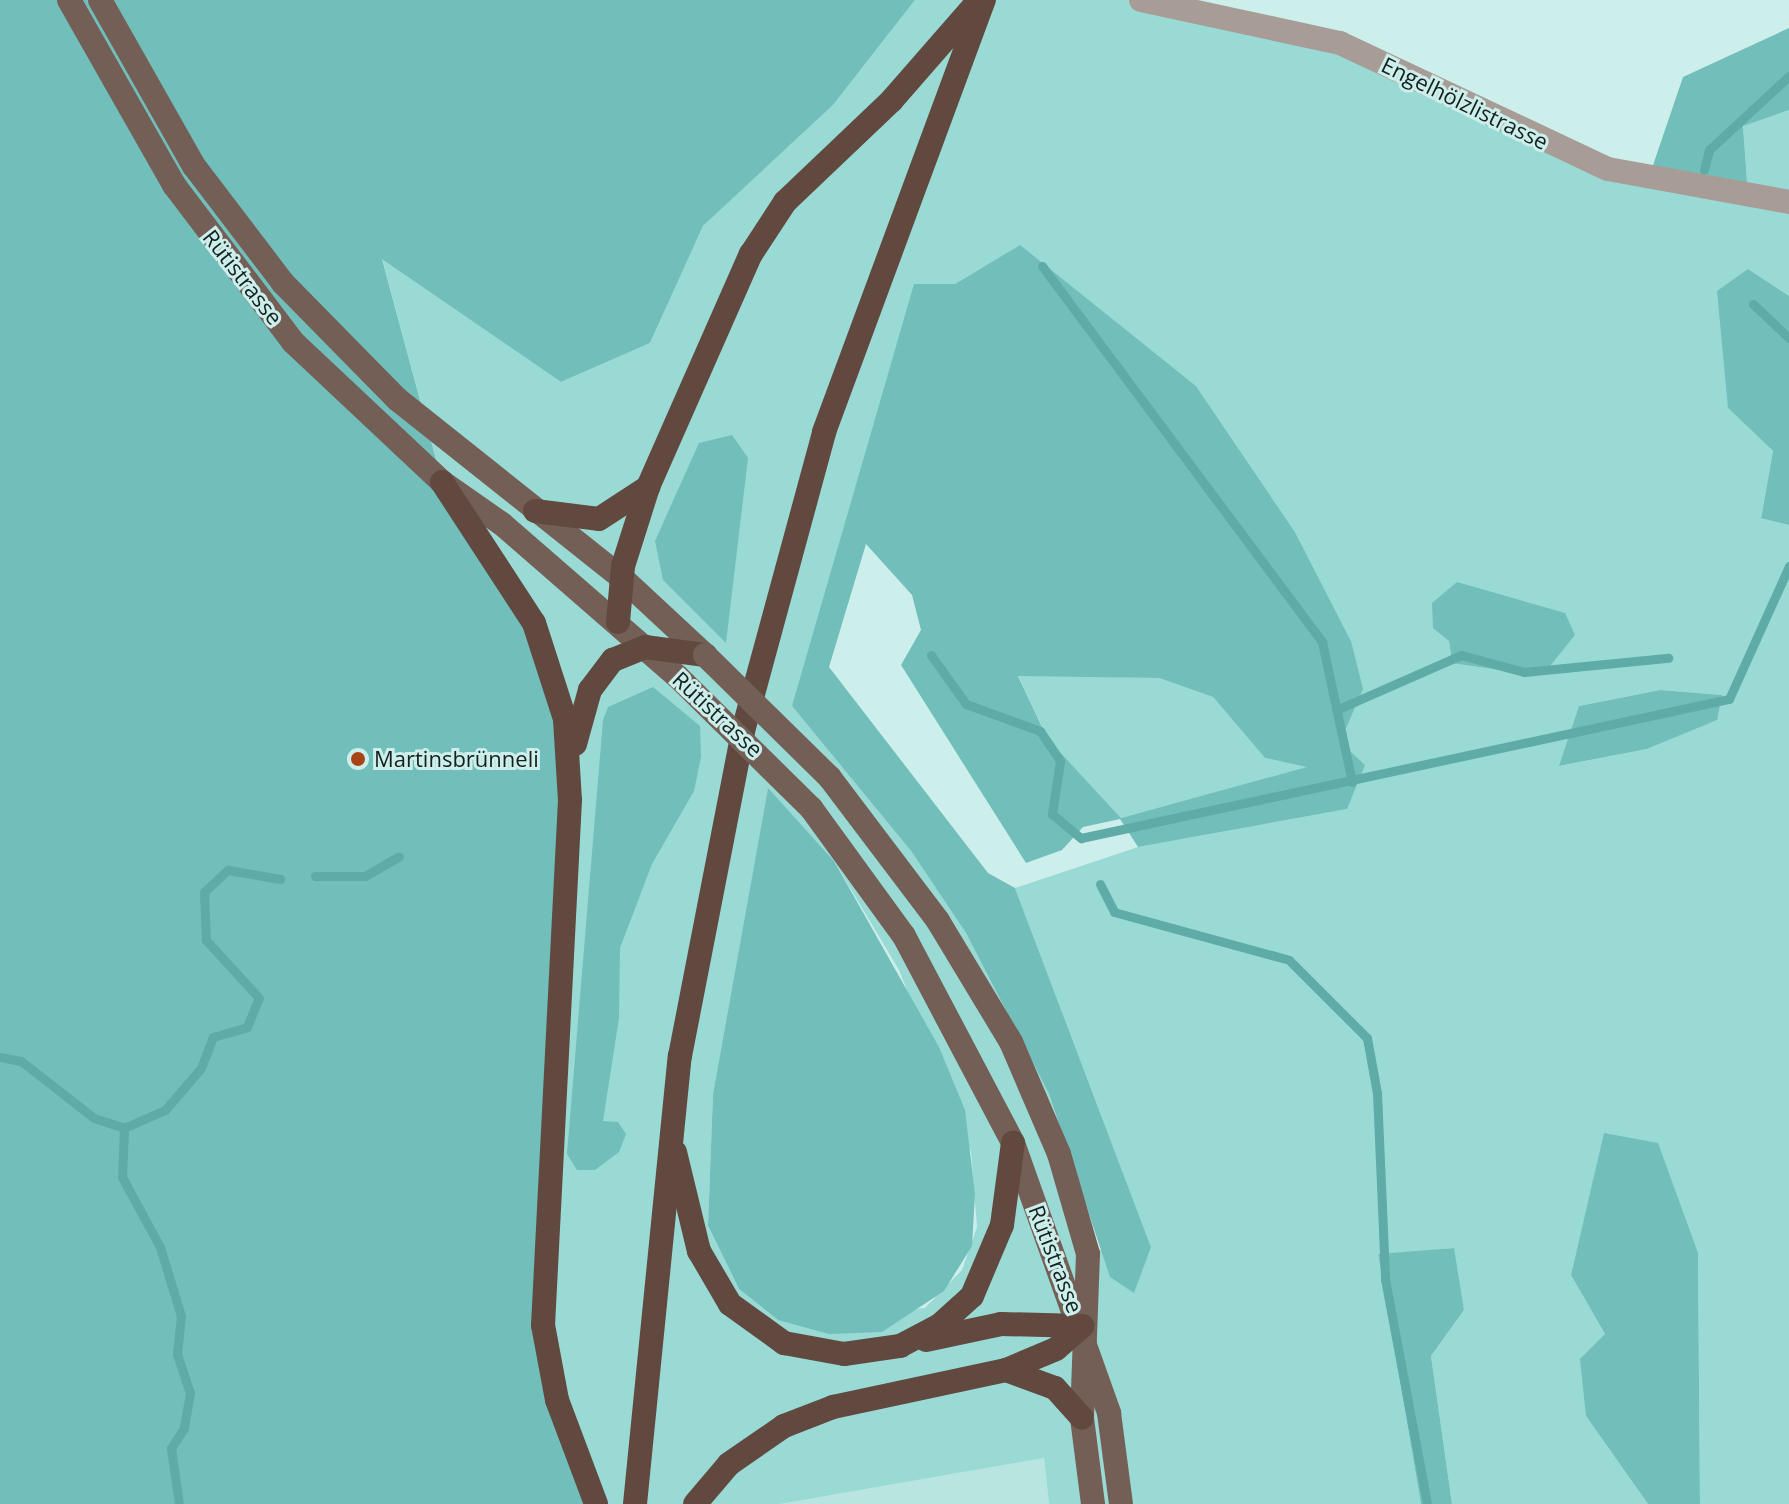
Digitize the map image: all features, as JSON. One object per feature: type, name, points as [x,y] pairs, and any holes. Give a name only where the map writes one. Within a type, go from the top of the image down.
[{"type":"highway","points":[[618,622],[621,577],[648,487],[764,231],[981,0]]},
{"type":"highway","points":[[635,1504],[671,1131],[723,825],[790,545],[897,220],[981,0]]},
{"type":"highway","points":[[442,482],[546,647],[571,762],[543,1325],[557,1400],[596,1504]]},
{"type":"highway","points":[[535,511],[599,519],[648,487]]},
{"type":"highway","points":[[571,762],[600,674],[645,647],[695,650]]},
{"type":"highway","points":[[671,1131],[699,1251],[745,1320],[784,1343],[824,1353],[900,1346],[1001,1324],[1082,1326]]},
{"type":"highway","points":[[900,1346],[940,1325],[986,1270],[1002,1225],[1013,1143]]},
{"type":"highway","points":[[695,1504],[729,1464],[784,1426],[833,1407],[1006,1370],[1056,1349],[1082,1326]]},
{"type":"highway","points":[[1006,1370],[1055,1388],[1082,1418]]},
{"type":"main road","name":"Rütistrasse","points":[[69,0],[134,121],[226,258],[293,342],[442,482],[618,622],[811,808],[904,936],[1013,1143],[1082,1326]]},
{"type":"main road","name":"Rütistrasse","points":[[100,0],[194,166],[283,283],[397,399],[621,577],[830,778],[938,921],[1034,1089],[1088,1254],[1082,1326]]},
{"type":"main road","points":[[1082,1326],[1082,1418],[1093,1504]]},
{"type":"main road","points":[[1082,1326],[1109,1413],[1121,1504]]},
{"type":"street","name":"Engelhölzlistrasse","points":[[1141,0],[1340,43],[1608,169],[1789,202]]},
{"type":"shaded area","points":[[0,0],[915,0],[833,105],[703,226],[650,343],[561,382],[382,259],[442,482],[498,561],[565,719],[543,1324],[596,1504],[0,1504]]},
{"type":"shaded area","points":[[915,0],[1141,0],[1340,43],[1540,140],[1748,194],[1743,125],[1789,110],[1789,296],[1748,269],[1728,408],[1773,451],[1761,517],[1789,525],[1789,1504],[1700,1504],[1698,1253],[1605,1133],[1571,1275],[1605,1334],[1586,1416],[1648,1504],[1452,1504],[1431,1356],[1464,1310],[1453,1248],[1378,1255],[1421,1504],[1049,1504],[1044,1458],[780,1504],[596,1504],[557,1400],[442,482],[382,258],[561,382],[650,343],[703,226],[833,105]],"holes":[[[1019,246],[1196,386],[1295,532],[1351,641],[1340,742],[1347,809],[1138,847],[1015,888],[1151,1247],[1098,1250],[1049,1094],[966,933],[911,851],[792,706],[955,284]],[[1514,602],[1564,613],[1565,627],[1452,663],[1449,641]],[[1660,690],[1722,695],[1716,720],[1647,749],[1560,766],[1579,706]],[[768,789],[834,861],[899,970],[971,1152],[977,1227],[962,1270],[925,1308],[778,1320],[739,1289],[708,1227],[713,1094]]]},
{"type":"shaded area","points":[[1789,28],[1789,110],[1743,126],[1748,195],[1648,180],[1683,77]]},
{"type":"shaded area","points":[[1020,245],[1196,386],[1295,532],[1351,641],[1363,689],[1340,742],[1365,765],[1347,809],[1138,847],[1120,819],[1083,827],[1062,850],[1026,863],[901,665],[921,630],[912,595],[866,544],[829,667],[988,873],[1015,888],[1151,1247],[1134,1293],[1110,1277],[1049,1094],[966,933],[911,851],[792,706],[914,284],[955,284]],"holes":[[[1018,676],[1159,678],[1213,697],[1265,758],[1307,767],[1121,818],[1047,738]]]},
{"type":"shaded area","points":[[1748,269],[1789,296],[1789,525],[1761,518],[1773,451],[1728,408],[1717,291]]},
{"type":"shaded area","points":[[732,435],[748,458],[726,643],[663,580],[655,541],[699,443]]},
{"type":"shaded area","points":[[1457,582],[1565,613],[1575,635],[1550,666],[1507,671],[1452,663],[1449,641],[1433,628],[1432,603]]},
{"type":"shaded area","points":[[1018,675],[1159,678],[1213,697],[1265,758],[1309,767],[1121,818],[1047,738]]},
{"type":"shaded area","points":[[653,687],[700,726],[701,757],[694,791],[652,864],[620,948],[619,1018],[603,1121],[618,1122],[626,1134],[619,1152],[595,1170],[577,1170],[567,1154],[603,720],[608,707]]},
{"type":"shaded area","points":[[1660,690],[1722,695],[1717,720],[1647,749],[1559,766],[1579,706]]},
{"type":"shaded area","points":[[768,788],[834,861],[939,1047],[965,1110],[975,1194],[972,1246],[944,1291],[882,1332],[829,1334],[778,1320],[739,1289],[708,1226],[713,1094]]},
{"type":"shaded area","points":[[1604,1133],[1658,1143],[1698,1253],[1700,1504],[1648,1504],[1586,1416],[1580,1359],[1605,1334],[1571,1275]]},
{"type":"shaded area","points":[[1454,1248],[1464,1310],[1431,1356],[1452,1504],[1421,1504],[1378,1254]]},
{"type":"shaded area","points":[[1044,1458],[1049,1504],[780,1504]]},
{"type":"waterway","points":[[1704,170],[1709,150],[1789,76]]},
{"type":"waterway","points":[[1042,266],[1322,642],[1352,782]]},
{"type":"waterway","points":[[1753,304],[1789,338]]},
{"type":"waterway","points":[[931,655],[966,704],[1040,731],[1060,761],[1052,814],[1081,838],[1729,699],[1789,566]]},
{"type":"waterway","points":[[1336,710],[1461,655],[1524,672],[1668,658]]},
{"type":"waterway","points":[[315,876],[365,876],[399,856]]},
{"type":"waterway","points":[[0,1057],[21,1061],[94,1118],[124,1128],[165,1110],[201,1068],[213,1037],[247,1027],[259,998],[206,940],[204,892],[228,870],[280,879]]},
{"type":"waterway","points":[[1100,884],[1114,912],[1289,960],[1367,1038],[1377,1093],[1385,1279],[1427,1504]]},
{"type":"waterway","points":[[124,1128],[122,1177],[160,1247],[181,1316],[177,1354],[190,1393],[184,1428],[171,1448],[179,1504]]},
{"type":"place","name":"Martinsbrünneli","points":[[358,759]]}]
